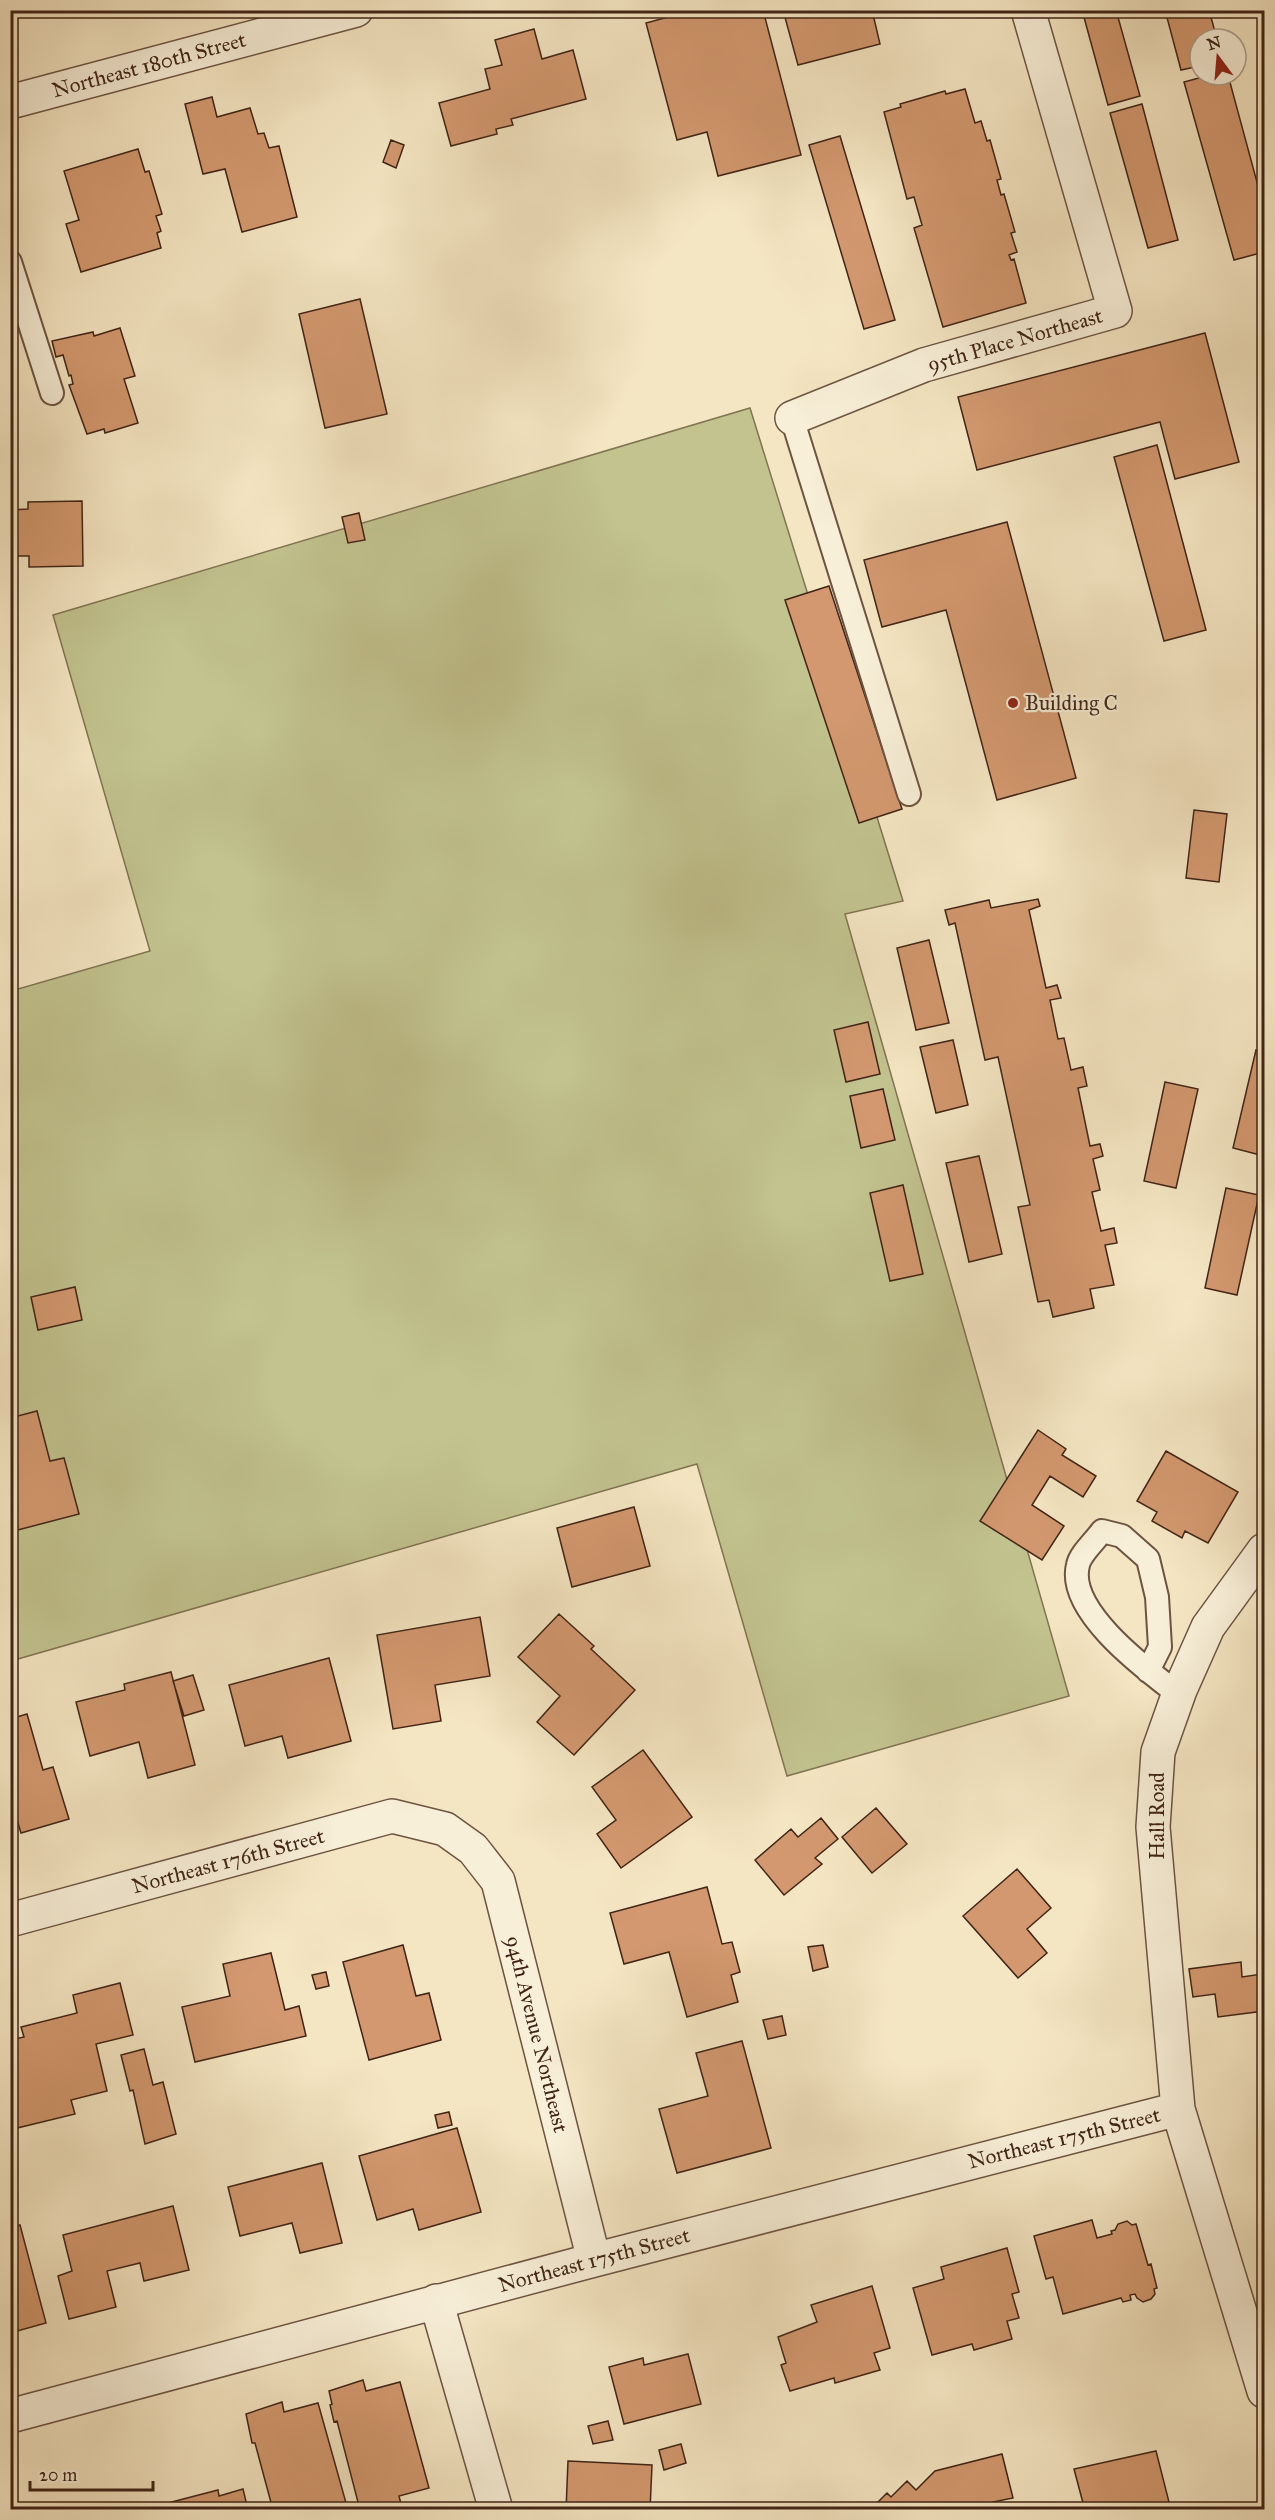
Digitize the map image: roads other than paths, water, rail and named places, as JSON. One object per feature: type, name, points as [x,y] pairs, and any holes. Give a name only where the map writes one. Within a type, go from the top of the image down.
[{"type":"street","name":"Northeast 180th Street","points":[[10,102],[356,10]]},
{"type":"street","name":"95th Place Northeast","points":[[792,418],[924,366],[1115,311],[1028,10]]},
{"type":"street","name":"Hall Road","points":[[1264,1550],[1208,1627],[1178,1694],[1158,1752],[1153,1827],[1178,2109],[1264,2391]]},
{"type":"street","name":"Northeast 176th Street","points":[[10,1920],[392,1816],[445,1829]]},
{"type":"street","name":"94th Avenue Northeast","points":[[445,1829],[473,1849],[498,1881],[594,2260]]},
{"type":"street","name":"Northeast 175th Street","points":[[10,2416],[436,2301],[1178,2109]]},
{"type":"street","points":[[436,2301],[496,2510]]},
{"type":"lane","points":[[10,261],[52,393]]},
{"type":"lane","points":[[792,418],[909,794]]},
{"type":"lane","points":[[1148,1671],[1160,1647],[1157,1597],[1148,1559],[1122,1536],[1102,1531],[1078,1563],[1077,1575],[1083,1603],[1127,1654],[1148,1671],[1178,1694]]},
{"type":"place","name":"Building C","points":[[1013,703]]}]
